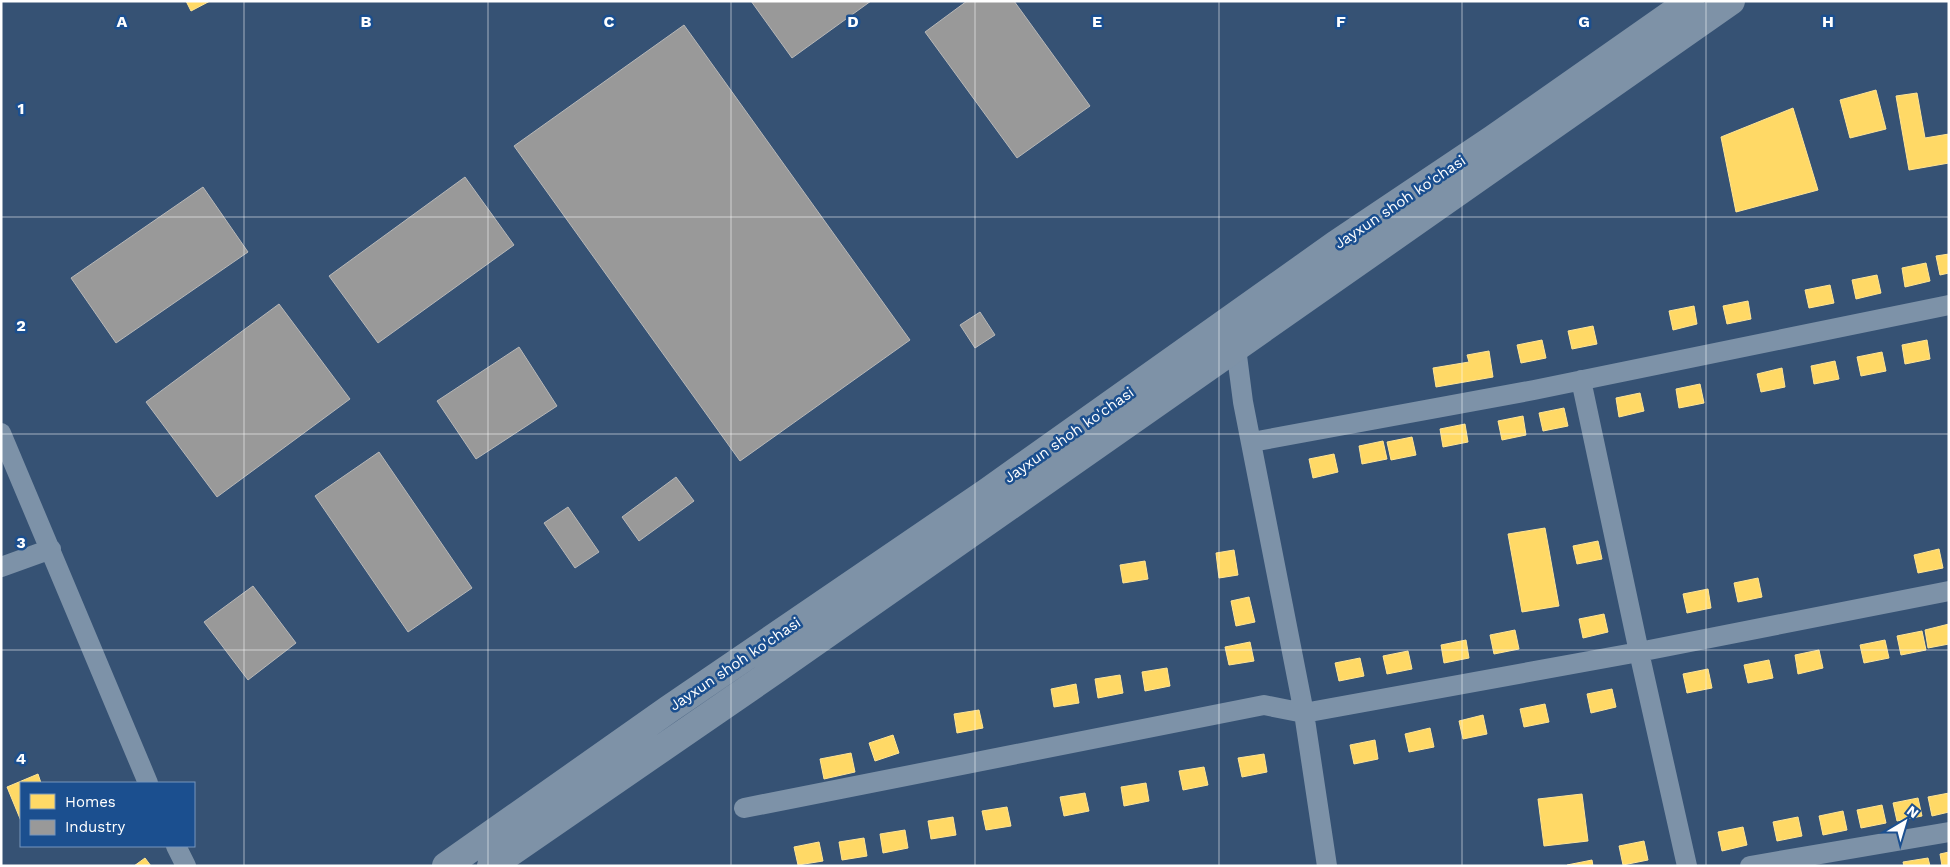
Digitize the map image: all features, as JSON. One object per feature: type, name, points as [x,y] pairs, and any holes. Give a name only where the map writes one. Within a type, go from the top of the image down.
[{"type":"highway","name":"Jayxun shoh ko'chasi","points":[[446,866],[669,709],[971,503],[1341,241],[1493,139],[1690,1]]},
{"type":"highway","name":"Jayxun shoh ko'chasi","points":[[491,866],[774,671],[1732,1]]},
{"type":"street","points":[[1252,442],[1581,380],[1949,304]]},
{"type":"street","points":[[1236,348],[1243,402],[1304,713],[1327,866]]},
{"type":"street","points":[[1581,380],[1687,866]]},
{"type":"street","points":[[1,433],[148,782]]},
{"type":"street","points":[[1,567],[51,549]]},
{"type":"street","points":[[744,808],[1264,705],[1304,713],[1639,652],[1949,591]]},
{"type":"street","points":[[1750,866],[1949,832]]},
{"type":"street","points":[[176,847],[186,866]]},
{"type":"building: Homes","points":[[186,1],[210,1],[191,11]]},
{"type":"building: Homes","points":[[1876,90],[1886,129],[1850,138],[1840,100]]},
{"type":"building: Homes","points":[[1917,93],[1925,138],[1949,134],[1949,163],[1909,170],[1896,96]]},
{"type":"building: Homes","points":[[1793,108],[1818,190],[1736,212],[1721,137]]},
{"type":"building: Homes","points":[[1949,254],[1949,273],[1940,275],[1936,256]]},
{"type":"building: Homes","points":[[1926,263],[1930,281],[1905,287],[1902,268]]},
{"type":"building: Homes","points":[[1877,275],[1881,293],[1856,299],[1852,280]]},
{"type":"building: Homes","points":[[1830,285],[1834,303],[1809,308],[1805,290]]},
{"type":"building: Homes","points":[[1748,301],[1751,319],[1727,324],[1723,306]]},
{"type":"building: Homes","points":[[1694,306],[1697,324],[1673,330],[1669,311]]},
{"type":"building: Homes","points":[[1593,326],[1597,344],[1572,349],[1568,331]]},
{"type":"building: Homes","points":[[1542,340],[1546,358],[1521,363],[1517,345]]},
{"type":"building: Homes","points":[[1927,340],[1930,359],[1905,364],[1902,345]]},
{"type":"building: Homes","points":[[1489,351],[1493,377],[1436,387],[1433,368],[1469,362],[1467,355]]},
{"type":"building: Homes","points":[[1882,352],[1886,371],[1861,376],[1857,357]]},
{"type":"building: Homes","points":[[1835,361],[1839,379],[1814,384],[1811,366]]},
{"type":"building: Homes","points":[[1782,368],[1785,387],[1761,392],[1757,374]]},
{"type":"building: Homes","points":[[1700,384],[1704,403],[1679,408],[1676,389]]},
{"type":"building: Homes","points":[[1640,393],[1644,411],[1619,417],[1616,398]]},
{"type":"building: Homes","points":[[1564,408],[1568,426],[1543,431],[1539,413]]},
{"type":"building: Homes","points":[[1523,416],[1526,435],[1502,440],[1498,421]]},
{"type":"building: Homes","points":[[1465,424],[1468,442],[1443,447],[1440,429]]},
{"type":"building: Homes","points":[[1412,437],[1416,455],[1391,460],[1387,442]]},
{"type":"building: Homes","points":[[1383,441],[1387,459],[1362,464],[1359,446]]},
{"type":"building: Homes","points":[[1334,454],[1338,472],[1313,478],[1309,459]]},
{"type":"building: Homes","points":[[1545,528],[1559,606],[1522,612],[1508,534]]},
{"type":"building: Homes","points":[[1598,541],[1602,559],[1577,564],[1573,546]]},
{"type":"building: Homes","points":[[1939,549],[1943,568],[1918,573],[1914,555]]},
{"type":"building: Homes","points":[[1234,550],[1238,575],[1219,578],[1216,553]]},
{"type":"building: Homes","points":[[1145,561],[1148,579],[1123,583],[1120,565]]},
{"type":"building: Homes","points":[[1758,578],[1762,597],[1738,602],[1734,583]]},
{"type":"building: Homes","points":[[1708,589],[1711,608],[1687,613],[1683,594]]},
{"type":"building: Homes","points":[[1249,597],[1255,622],[1236,626],[1231,601]]},
{"type":"building: Homes","points":[[1604,614],[1608,632],[1583,638],[1579,619]]},
{"type":"building: Homes","points":[[1949,624],[1949,644],[1928,648],[1925,630]]},
{"type":"building: Homes","points":[[1515,630],[1519,649],[1494,654],[1490,635]]},
{"type":"building: Homes","points":[[1922,631],[1926,650],[1901,655],[1897,636]]},
{"type":"building: Homes","points":[[1466,640],[1469,658],[1444,663],[1441,645]]},
{"type":"building: Homes","points":[[1885,640],[1889,658],[1864,663],[1860,645]]},
{"type":"building: Homes","points":[[1250,642],[1254,661],[1229,665],[1225,647]]},
{"type":"building: Homes","points":[[1819,650],[1823,668],[1798,674],[1795,655]]},
{"type":"building: Homes","points":[[1408,651],[1412,669],[1387,674],[1383,656]]},
{"type":"building: Homes","points":[[1360,658],[1364,676],[1339,681],[1335,663]]},
{"type":"building: Homes","points":[[1769,660],[1773,678],[1748,683],[1744,665]]},
{"type":"building: Homes","points":[[1167,668],[1170,686],[1145,691],[1142,672]]},
{"type":"building: Homes","points":[[1708,669],[1712,688],[1687,693],[1683,674]]},
{"type":"building: Homes","points":[[1120,675],[1123,693],[1098,698],[1095,679]]},
{"type":"building: Homes","points":[[1076,684],[1079,703],[1054,707],[1051,689]]},
{"type":"building: Homes","points":[[1612,689],[1616,707],[1591,713],[1587,694]]},
{"type":"building: Homes","points":[[1545,704],[1549,722],[1524,727],[1520,709]]},
{"type":"building: Homes","points":[[979,710],[983,728],[957,733],[954,714]]},
{"type":"building: Homes","points":[[1483,715],[1487,734],[1463,739],[1459,721]]},
{"type":"building: Homes","points":[[1430,728],[1434,747],[1409,752],[1405,734]]},
{"type":"building: Homes","points":[[893,735],[899,753],[875,761],[869,743]]},
{"type":"building: Homes","points":[[1375,740],[1378,759],[1354,764],[1350,745]]},
{"type":"building: Homes","points":[[851,753],[855,772],[824,779],[820,759]]},
{"type":"building: Homes","points":[[1264,754],[1267,772],[1242,777],[1238,758]]},
{"type":"building: Homes","points":[[1204,767],[1208,785],[1183,790],[1179,771]]},
{"type":"building: Homes","points":[[38,774],[41,782],[20,782],[20,819],[7,787]]},
{"type":"building: Homes","points":[[1146,783],[1149,801],[1124,806],[1121,787]]},
{"type":"building: Homes","points":[[1085,793],[1089,811],[1064,816],[1060,797]]},
{"type":"building: Homes","points":[[1949,793],[1949,812],[1932,816],[1928,797]]},
{"type":"building: Homes","points":[[1582,794],[1588,841],[1544,846],[1538,799]]},
{"type":"building: Homes","points":[[1918,798],[1922,816],[1897,821],[1893,803]]},
{"type":"building: Homes","points":[[1882,805],[1886,823],[1861,828],[1857,810]]},
{"type":"building: Homes","points":[[1007,807],[1011,826],[986,830],[982,811]]},
{"type":"building: Homes","points":[[1843,811],[1847,830],[1823,835],[1819,816]]},
{"type":"building: Homes","points":[[953,817],[956,835],[931,839],[928,821]]},
{"type":"building: Homes","points":[[1798,817],[1802,836],[1777,841],[1773,822]]},
{"type":"building: Homes","points":[[1743,827],[1747,845],[1722,851],[1718,832]]},
{"type":"building: Homes","points":[[905,830],[908,848],[883,853],[880,834]]},
{"type":"building: Homes","points":[[864,838],[867,856],[842,860],[839,842]]},
{"type":"building: Homes","points":[[1644,841],[1648,860],[1623,865],[1619,846]]},
{"type":"building: Homes","points":[[819,842],[823,861],[798,865],[794,847]]},
{"type":"building: Homes","points":[[1949,852],[1949,866],[1942,866],[1940,854]]},
{"type":"building: Homes","points":[[145,858],[151,866],[134,866]]},
{"type":"building: Homes","points":[[1928,858],[1930,866],[1904,866],[1903,862]]},
{"type":"building: Homes","points":[[1592,860],[1593,866],[1567,866],[1567,865]]},
{"type":"building: Industry","points":[[751,1],[871,1],[792,58]]},
{"type":"building: Industry","points":[[967,1],[1014,1],[1090,106],[1017,158],[925,32]]},
{"type":"building: Industry","points":[[684,25],[910,340],[740,461],[514,146]]},
{"type":"building: Industry","points":[[465,177],[514,245],[378,343],[329,276]]},
{"type":"building: Industry","points":[[203,187],[248,252],[116,343],[71,278]]},
{"type":"building: Industry","points":[[279,304],[350,399],[217,497],[146,402]]},
{"type":"building: Industry","points":[[980,312],[995,335],[975,348],[960,325]]},
{"type":"building: Industry","points":[[519,347],[557,406],[476,459],[437,401]]},
{"type":"building: Industry","points":[[379,452],[472,588],[408,632],[315,496]]},
{"type":"building: Industry","points":[[676,477],[694,501],[639,541],[622,517]]},
{"type":"building: Industry","points":[[568,507],[599,552],[575,568],[544,523]]},
{"type":"building: Industry","points":[[253,586],[296,643],[248,680],[204,622]]}]
